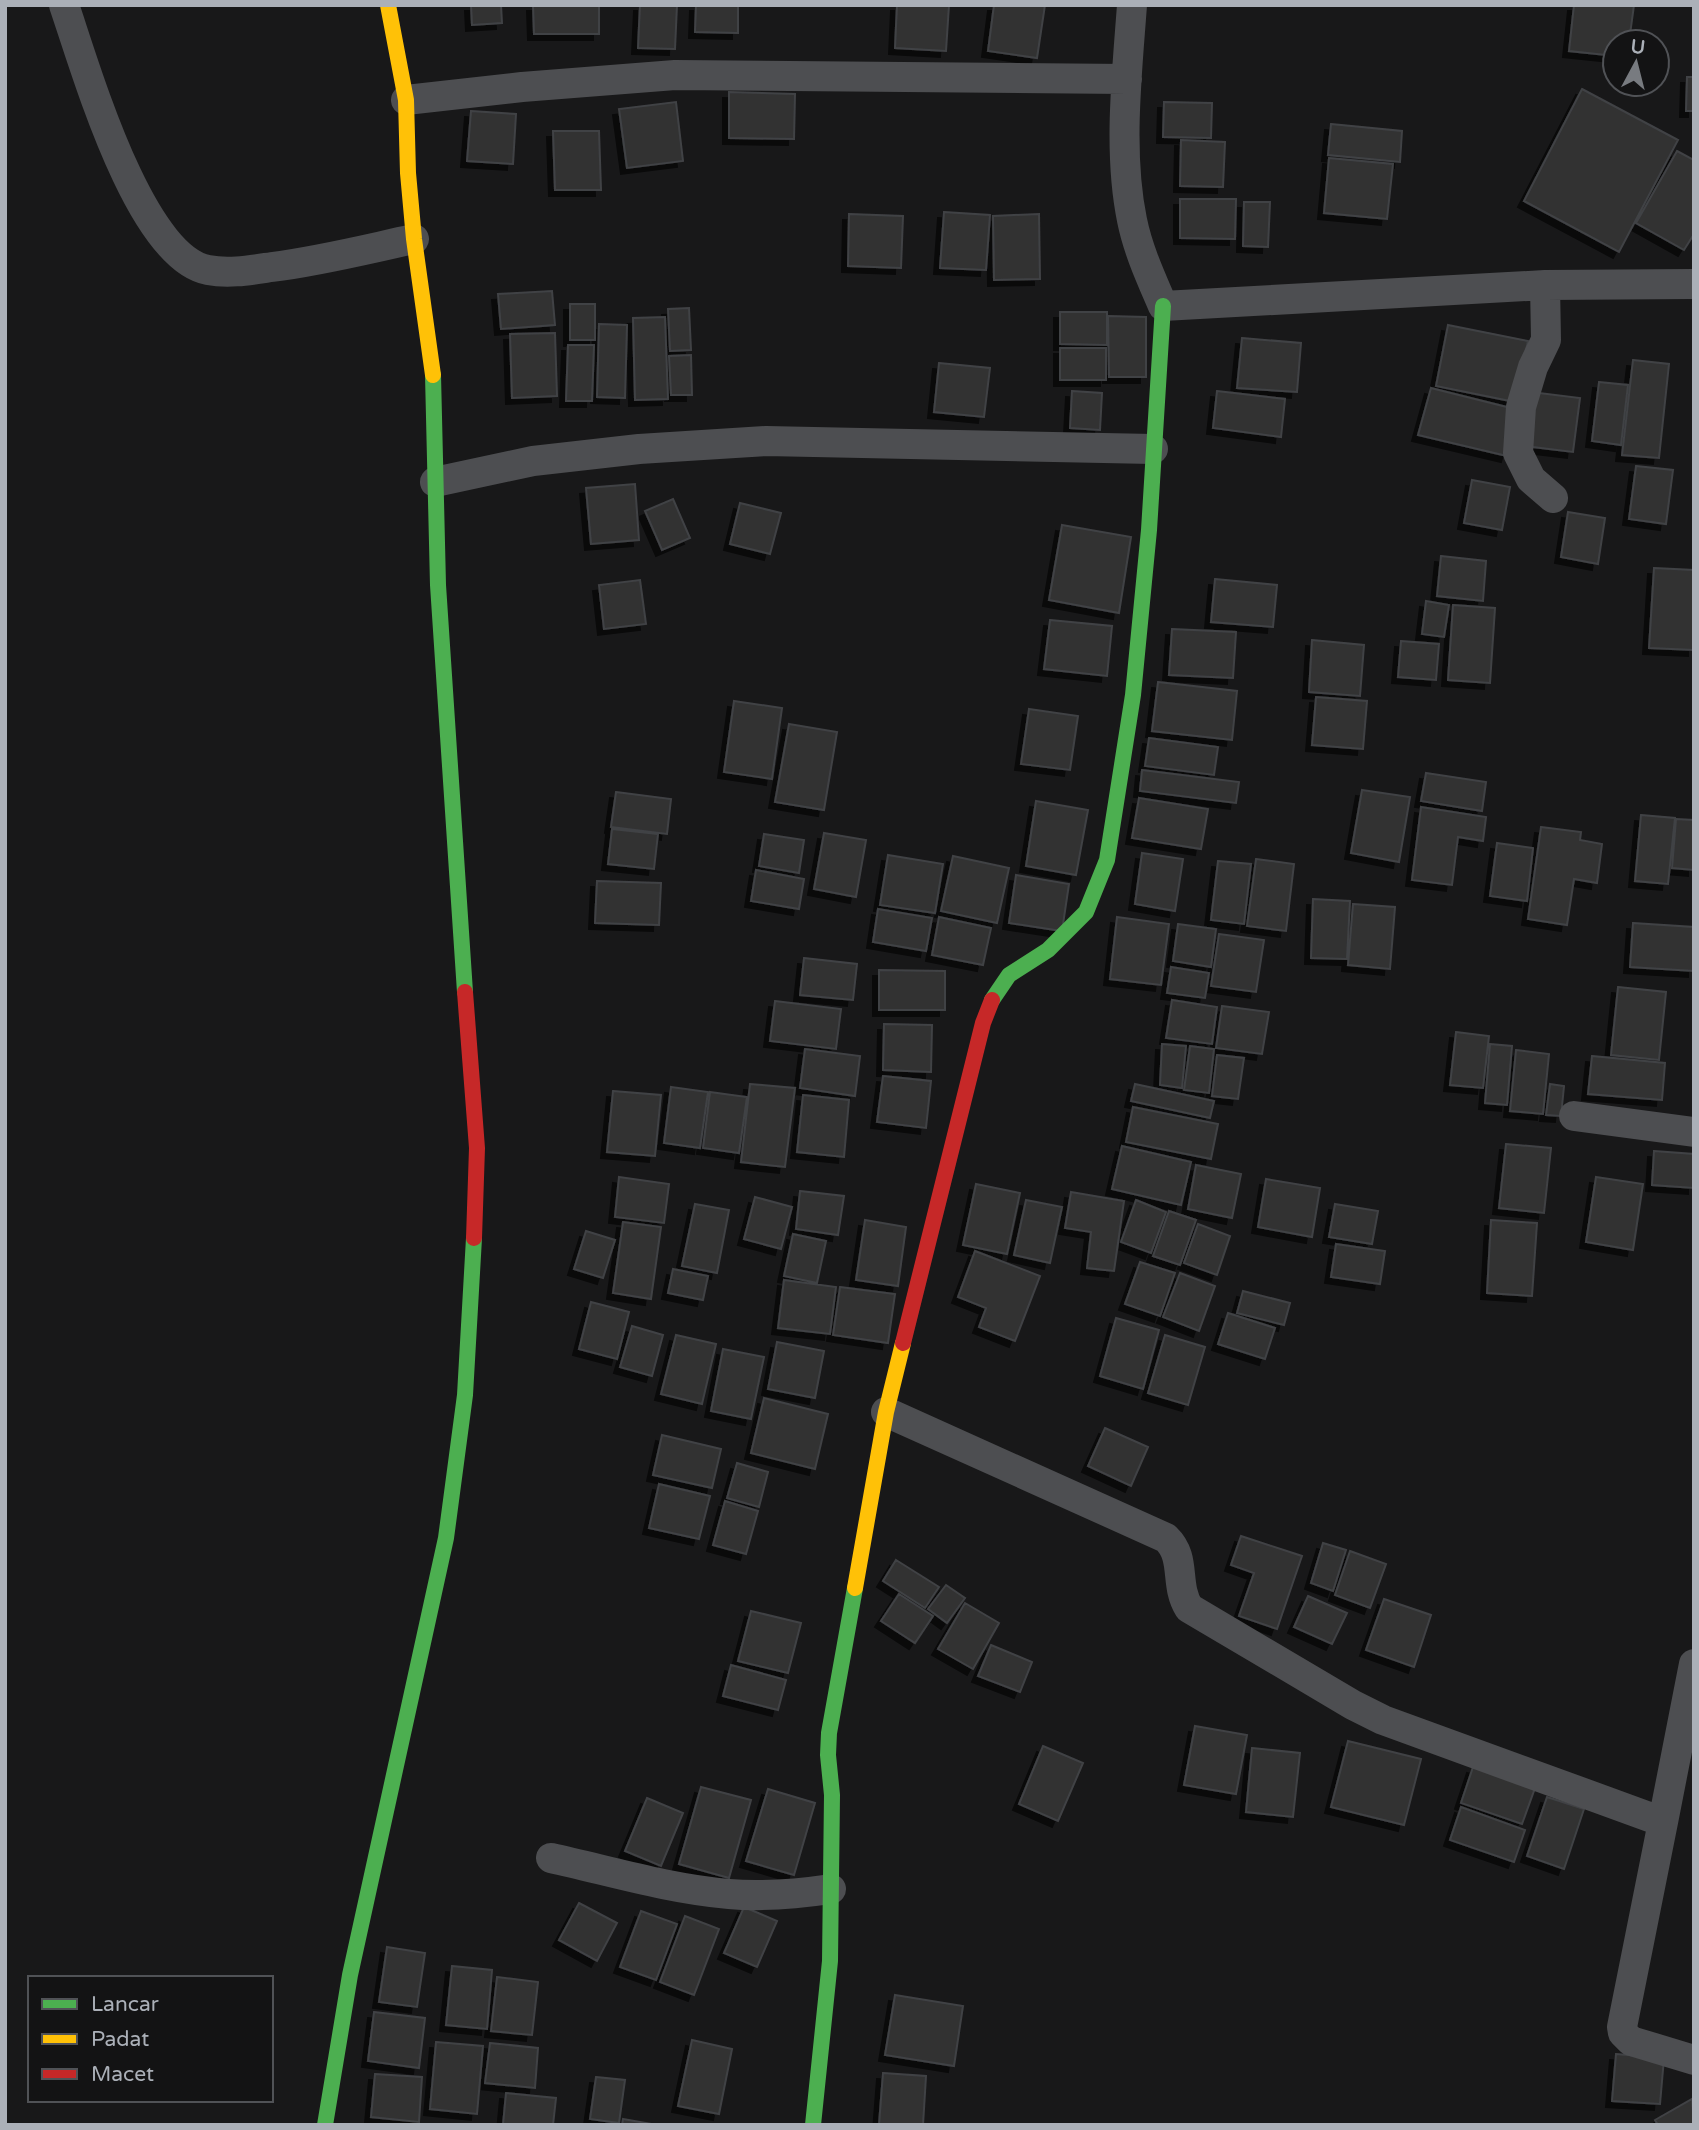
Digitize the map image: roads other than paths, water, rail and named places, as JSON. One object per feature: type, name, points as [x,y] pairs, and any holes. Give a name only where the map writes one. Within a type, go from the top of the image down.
[{"type":"street","points":[[64,5],[115,149],[136,195],[169,244],[186,261],[207,270],[237,272],[293,264],[414,239]]},
{"type":"street","points":[[325,2125],[350,1975],[446,1538],[465,1395],[475,1225],[477,1148],[438,585],[433,373],[414,239],[408,173],[406,100],[388,5]]},
{"type":"street","points":[[813,2125],[830,1961],[832,1795],[829,1733],[886,1412],[983,1023],[991,1001],[1009,975],[1048,950],[1086,912],[1107,860],[1133,695],[1149,530],[1163,306],[1140,248],[1127,194],[1127,79],[1132,5]]},
{"type":"street","points":[[406,100],[522,87],[675,75],[1127,79]]},
{"type":"street","points":[[1163,306],[1545,285],[1694,284]]},
{"type":"street","points":[[1545,285],[1546,340],[1533,367],[1521,407],[1518,453],[1531,479],[1553,498]]},
{"type":"street","points":[[435,482],[533,461],[639,449],[766,441],[1153,449]]},
{"type":"street","points":[[1574,1116],[1694,1132]]},
{"type":"street","points":[[886,1412],[1166,1538],[1178,1556],[1181,1587],[1189,1608],[1353,1705],[1382,1720],[1663,1822]]},
{"type":"street","points":[[1694,1664],[1622,2027],[1623,2033],[1631,2041],[1694,2060]]},
{"type":"street","points":[[551,1858],[679,1887],[730,1894],[786,1895],[831,1889]]}]
